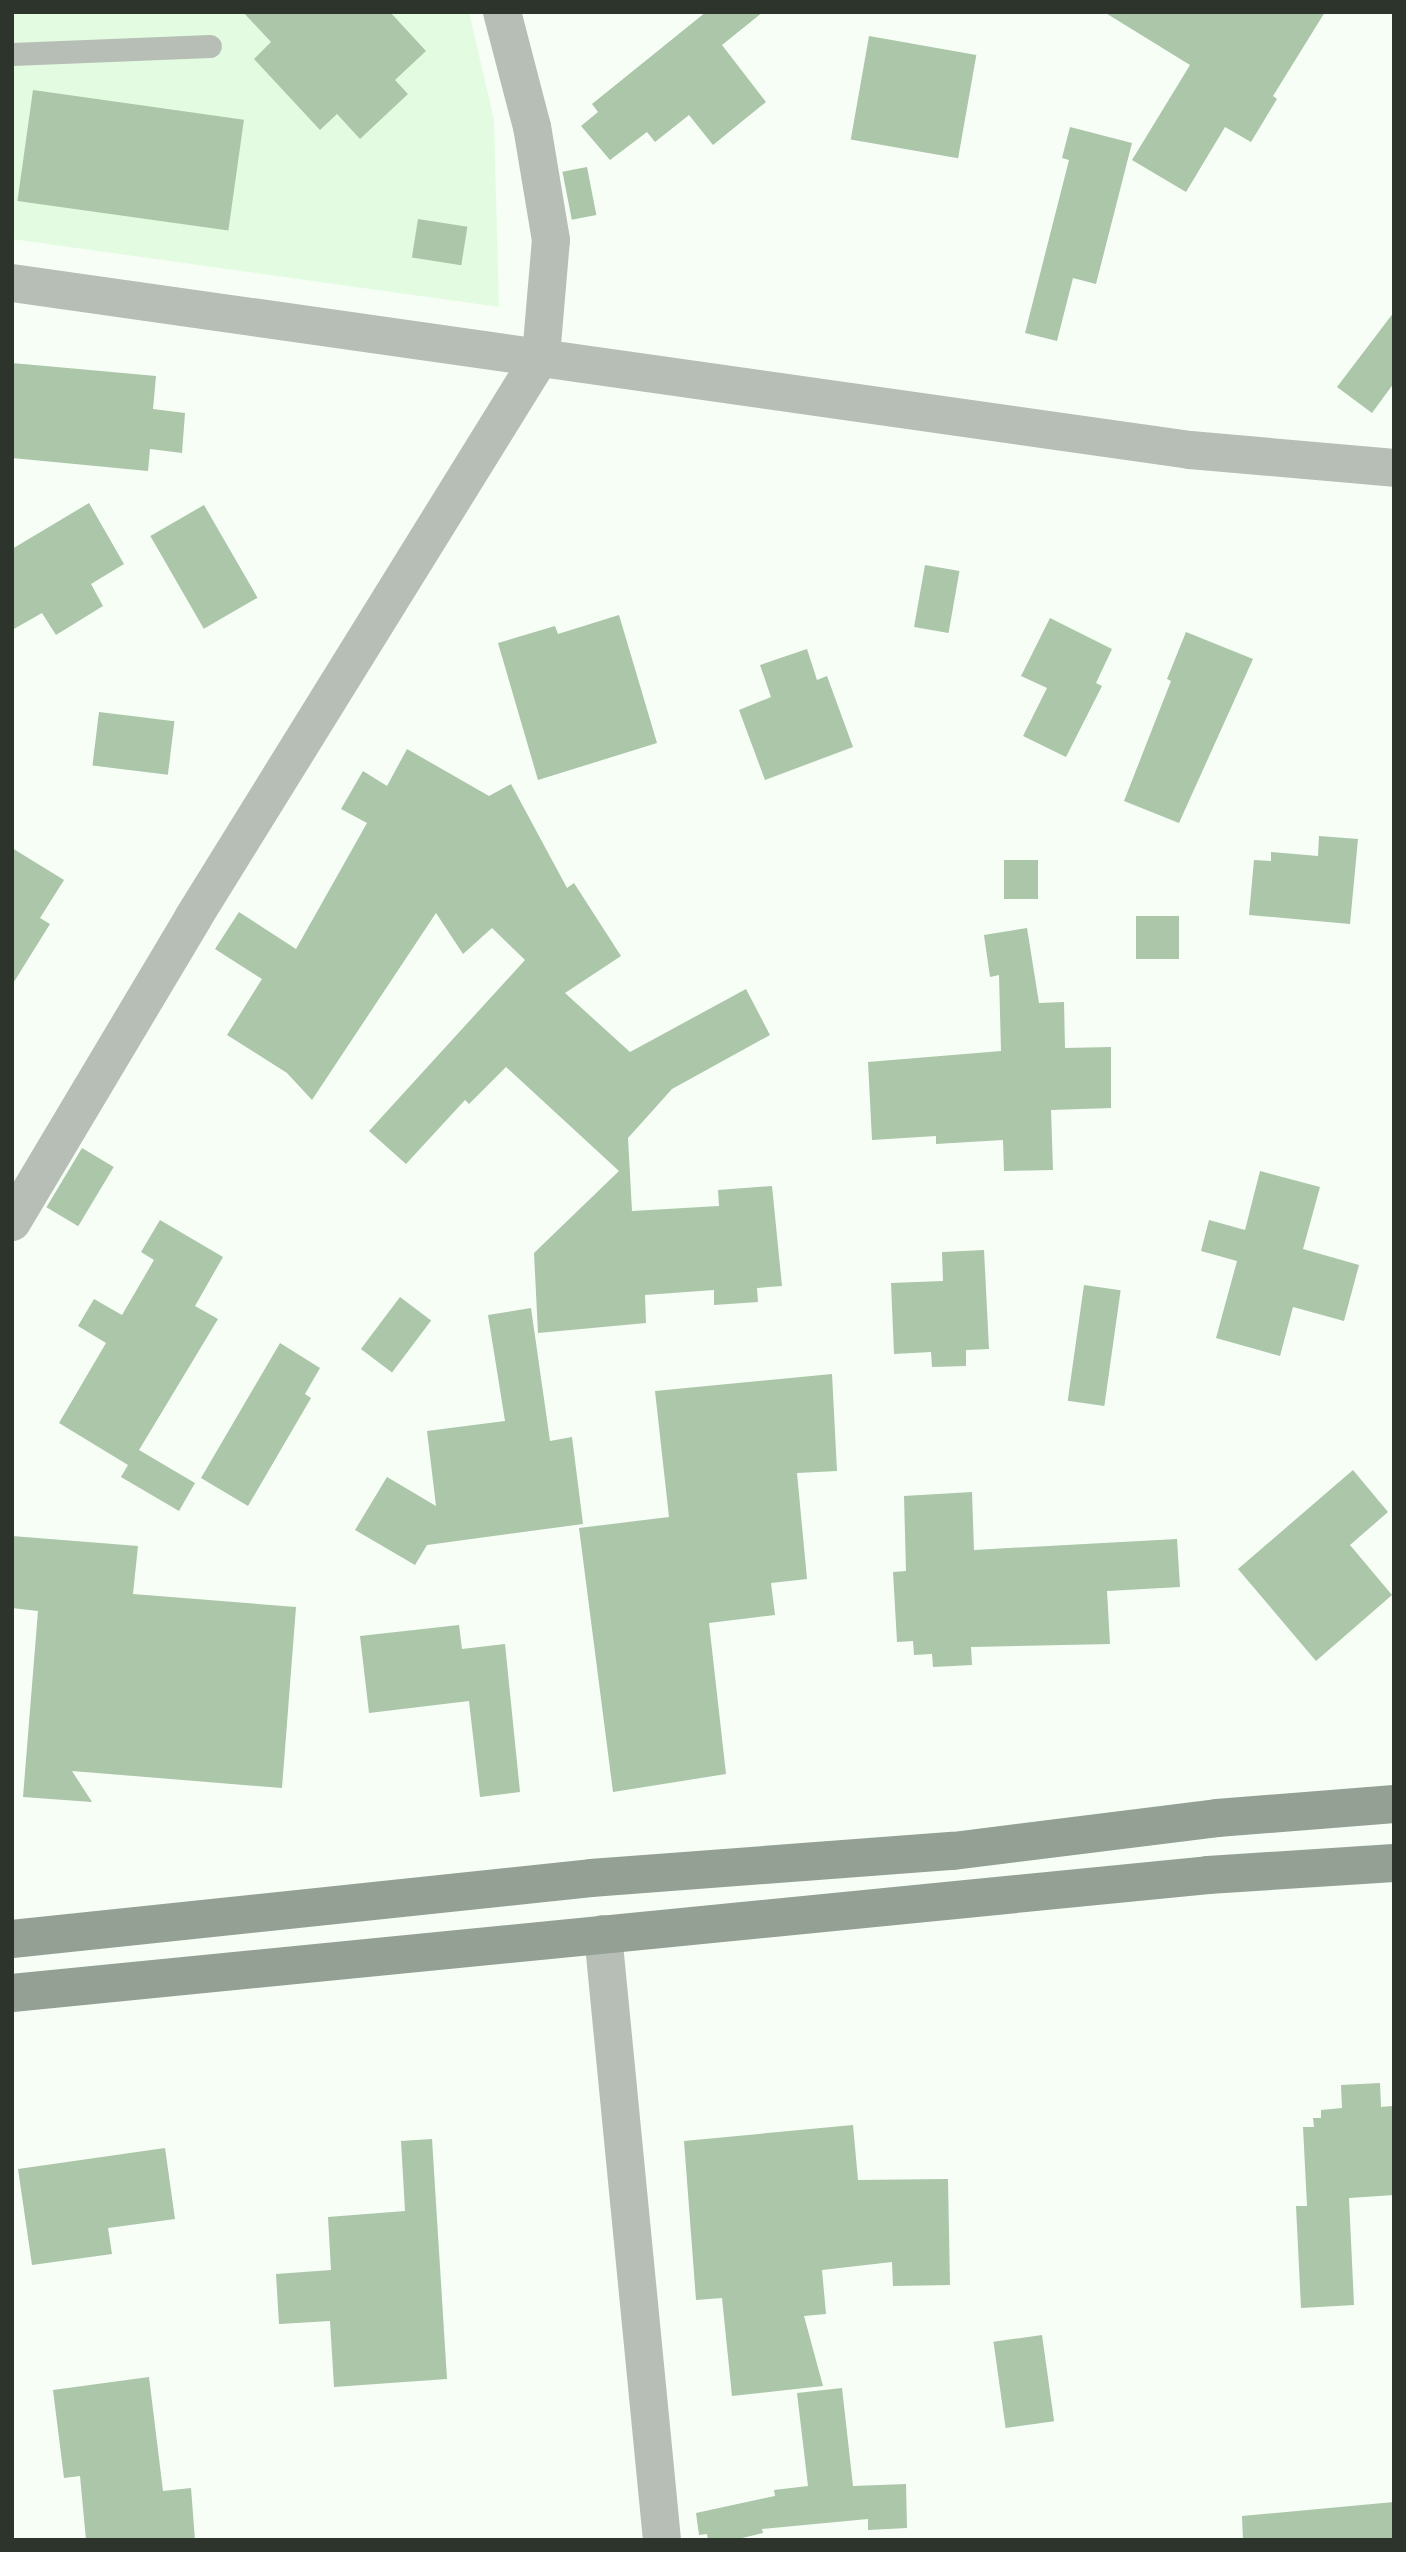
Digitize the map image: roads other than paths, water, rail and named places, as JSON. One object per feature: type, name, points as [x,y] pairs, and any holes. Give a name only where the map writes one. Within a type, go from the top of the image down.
[{"type":"main road","points":[[12,1939],[591,1878],[953,1851],[1217,1818],[1394,1804]]},
{"type":"main road","points":[[12,1993],[1208,1875],[1394,1863]]},
{"type":"street","points":[[12,1222],[193,918],[541,356],[551,240],[532,127],[502,12]]},
{"type":"street","points":[[12,283],[541,356],[780,394],[1177,448],[1394,468]]},
{"type":"street","points":[[603,1934],[662,2540]]},
{"type":"lane","points":[[12,54],[211,46]]}]
